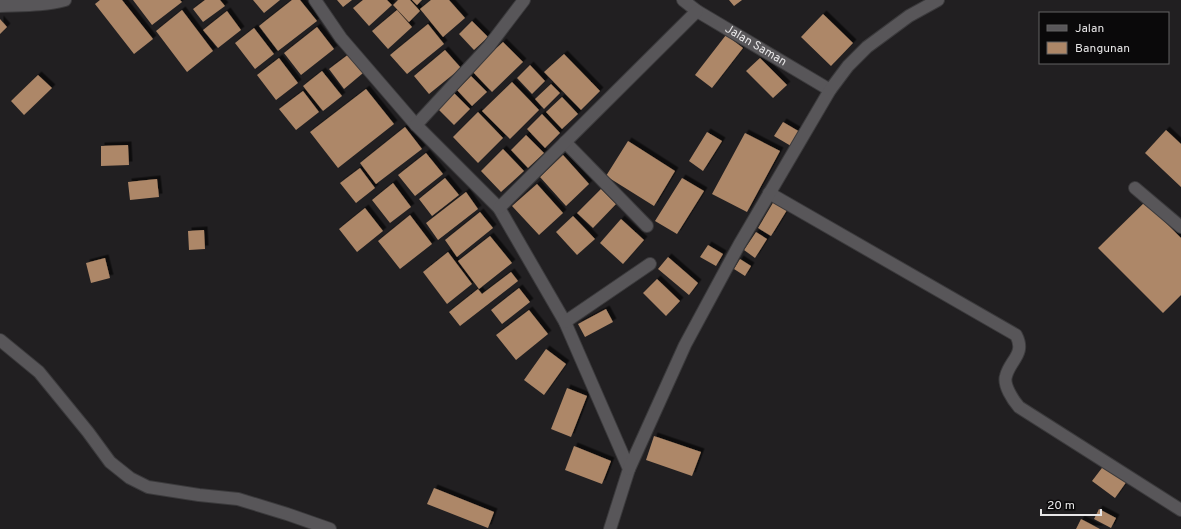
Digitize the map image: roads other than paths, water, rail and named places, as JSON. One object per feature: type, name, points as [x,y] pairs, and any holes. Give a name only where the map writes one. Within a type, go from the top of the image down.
[{"type":"street","points":[[0,6],[27,5],[65,0]]},
{"type":"street","points":[[315,0],[341,38],[416,125],[500,208],[566,322],[629,469]]},
{"type":"street","points":[[416,125],[489,46],[524,0]]},
{"type":"street","name":"Jalan Saman","points":[[683,0],[697,11],[830,90]]},
{"type":"street","points":[[610,529],[629,469],[685,345],[739,245],[830,90],[848,66],[867,47],[909,16],[938,0]]},
{"type":"street","points":[[500,208],[697,11]]},
{"type":"street","points":[[565,142],[647,226]]},
{"type":"street","points":[[1135,188],[1181,227]]},
{"type":"street","points":[[769,194],[1016,335],[1019,341],[1019,352],[1006,375],[1005,381],[1014,401],[1019,407],[1181,510]]},
{"type":"street","points":[[566,322],[650,264]]},
{"type":"street","points":[[0,340],[39,372],[88,432],[110,462],[130,478],[148,486],[199,495],[238,499],[330,529]]}]
